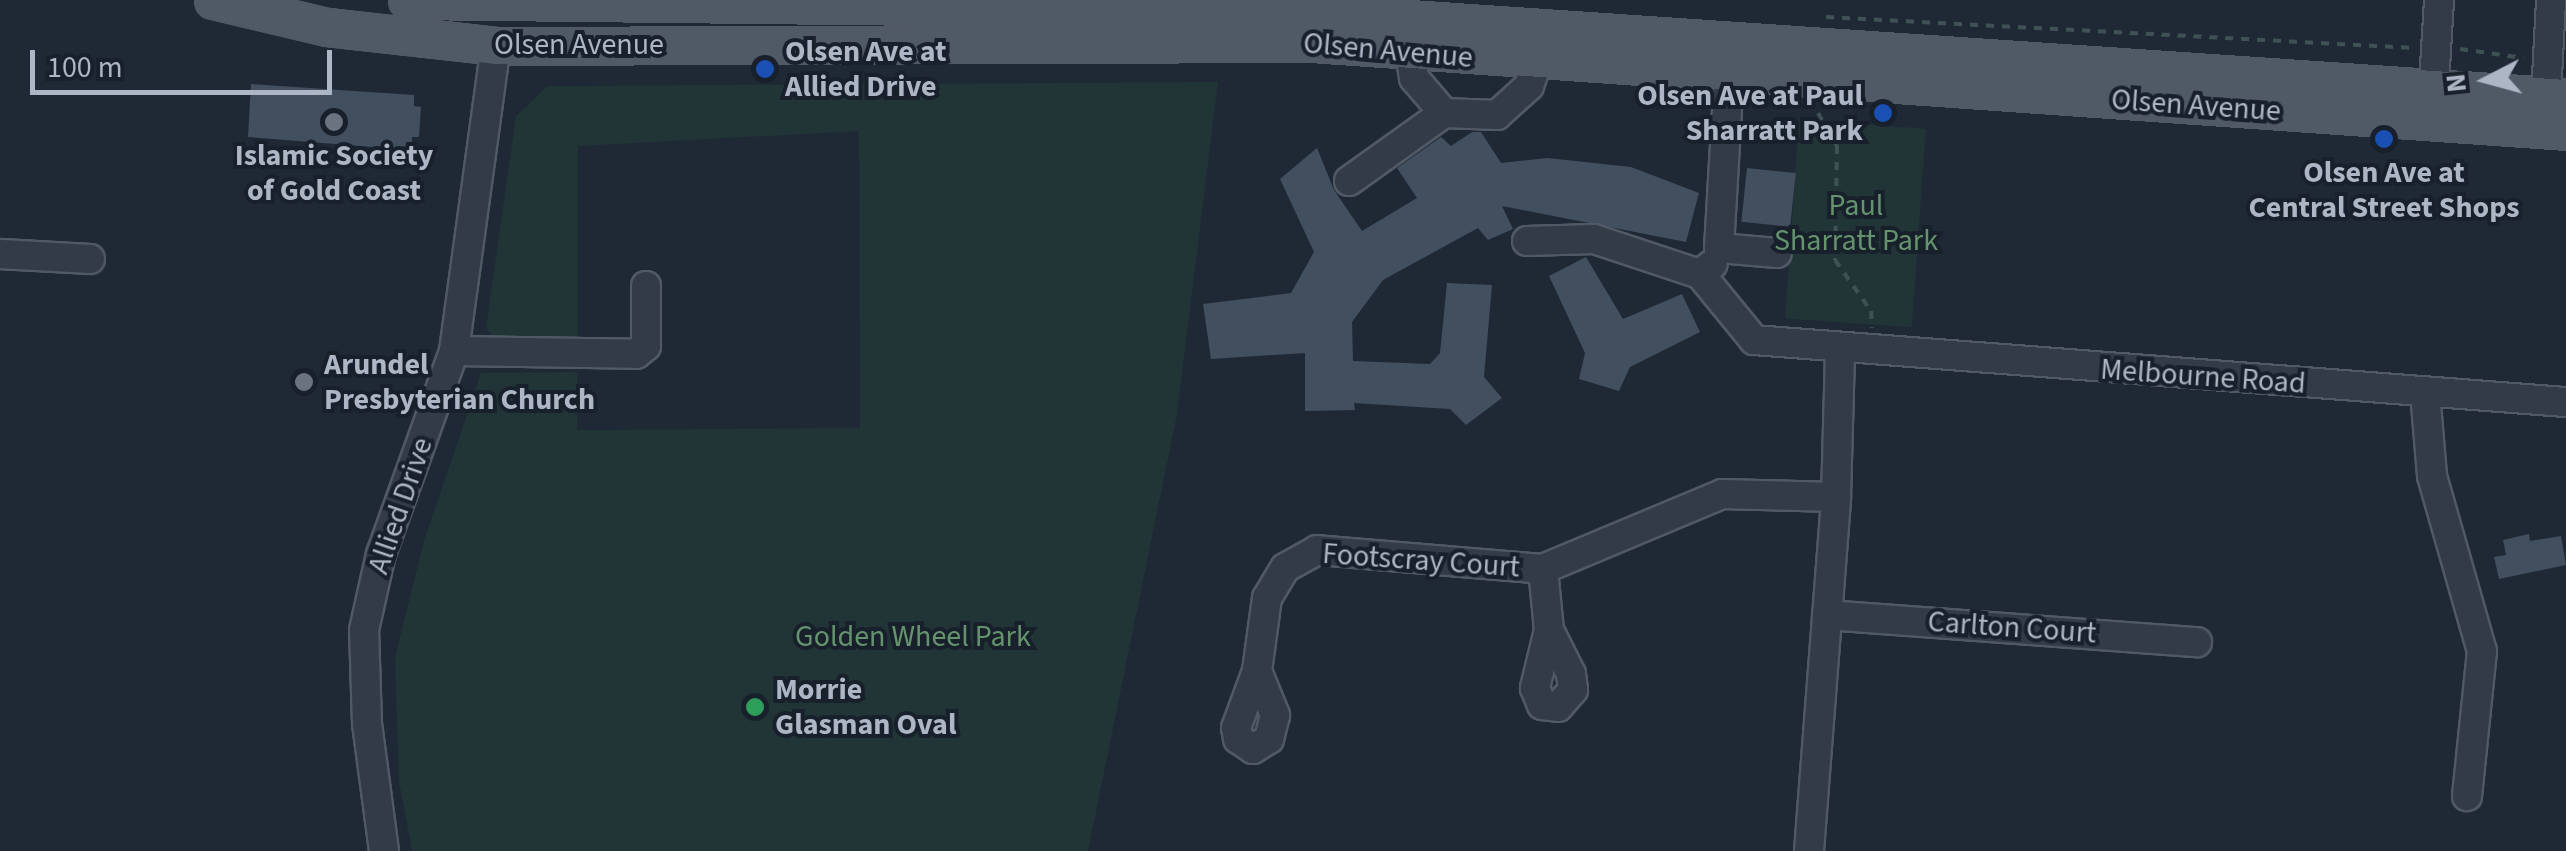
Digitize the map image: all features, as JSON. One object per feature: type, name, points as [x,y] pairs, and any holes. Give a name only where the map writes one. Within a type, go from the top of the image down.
[{"type":"main road","name":"Olsen Avenue","points":[[213,0],[327,27],[496,46],[1226,17],[1410,54],[2566,130]]},
{"type":"main road","name":"Olsen Avenue","points":[[407,0],[1226,17],[2435,66],[2556,96]]},
{"type":"street","points":[[2435,66],[2439,0]]},
{"type":"street","points":[[2556,14],[2548,59],[2556,96]]},
{"type":"street","name":"Allied Drive","points":[[384,851],[367,724],[364,630],[380,554],[454,351],[496,46]]},
{"type":"street","points":[[1410,54],[1414,78],[1444,113]]},
{"type":"street","points":[[1350,181],[1444,113],[1496,115],[1529,86],[1537,63]]},
{"type":"street","points":[[1527,241],[1594,239],[1700,274],[1719,248],[1729,76]]},
{"type":"street","points":[[1719,248],[1777,253]]},
{"type":"street","points":[[0,254],[90,258]]},
{"type":"street","name":"Melbourne Road","points":[[1700,274],[1754,340],[1840,352],[2566,402]]},
{"type":"street","points":[[454,351],[636,354],[646,346],[646,286]]},
{"type":"street","points":[[1809,851],[1836,497],[1840,352]]},
{"type":"street","points":[[2425,392],[2432,476],[2482,651],[2467,796]]},
{"type":"street","name":"Footscray Court","points":[[1257,672],[1267,598],[1285,568],[1317,550],[1543,569],[1722,494],[1836,497]]},
{"type":"street","points":[[1543,569],[1549,630]]},
{"type":"street","name":"Carlton Court","points":[[1827,615],[2197,642]]},
{"type":"path","points":[[1817,17],[2150,39],[2202,36],[2435,66],[2548,59]]},
{"type":"path","points":[[1818,113],[1838,155],[1835,260],[1871,310],[1872,333]]},
{"type":"green space","name":"Golden Wheel Park","points":[[1218,82],[1177,414],[1088,851],[412,851],[399,781],[395,658],[424,541],[481,373],[577,372],[577,430],[860,428],[859,131],[578,146],[578,341],[497,341],[486,328],[516,116],[548,86]]},
{"type":"green space","name":"Paul Sharratt Park","points":[[1799,120],[1926,129],[1912,327],[1785,319]]},
{"type":"building","name":"Islamic Society of Gold Coast","points":[[251,84],[414,95],[414,106],[421,107],[419,137],[412,137],[412,148],[385,148],[248,137]]},
{"type":"building","points":[[1472,132],[1481,132],[1501,163],[1547,158],[1631,167],[1699,193],[1686,242],[1502,206],[1513,229],[1488,240],[1478,228],[1383,280],[1352,322],[1353,361],[1430,364],[1440,353],[1447,283],[1492,285],[1484,377],[1502,398],[1466,425],[1450,409],[1354,403],[1355,410],[1305,411],[1305,353],[1211,359],[1203,304],[1291,293],[1314,252],[1280,179],[1317,148],[1334,190],[1362,231],[1417,198],[1397,168],[1441,137],[1451,146]]},
{"type":"building","points":[[1747,168],[1796,173],[1790,227],[1741,222]]},
{"type":"building","points":[[1586,257],[1623,319],[1682,294],[1700,332],[1630,367],[1619,391],[1579,379],[1585,353],[1549,276]]},
{"type":"building","points":[[2529,534],[2530,541],[2561,536],[2566,565],[2499,579],[2494,557],[2506,555],[2503,540]]},
{"type":"place","name":"Olsen Ave at Allied Drive","points":[[765,69]]},
{"type":"place","name":"Olsen Ave at Paul Sharratt Park","points":[[1883,113]]},
{"type":"place","name":"Islamic Society of Gold Coast","points":[[334,122]]},
{"type":"place","name":"Olsen Ave at Central Street Shops","points":[[2384,139]]},
{"type":"place","name":"Arundel Presbyterian Church","points":[[304,382]]},
{"type":"place","name":"Morrie Glasman Oval","points":[[755,707]]}]
